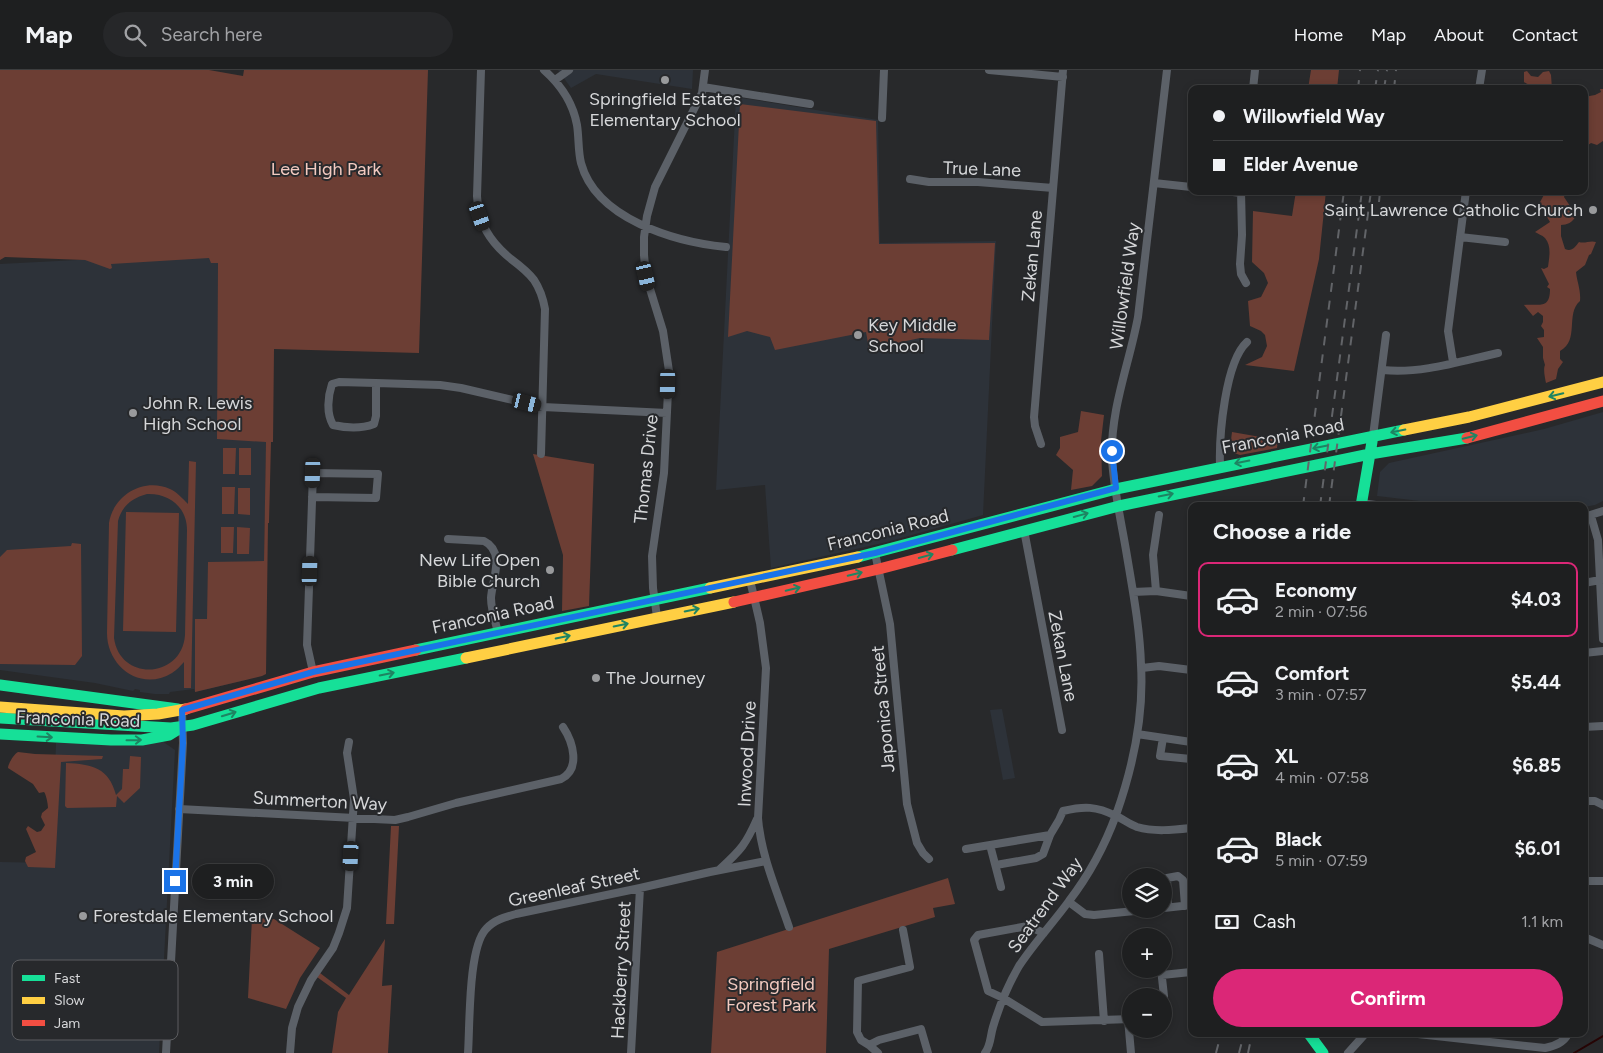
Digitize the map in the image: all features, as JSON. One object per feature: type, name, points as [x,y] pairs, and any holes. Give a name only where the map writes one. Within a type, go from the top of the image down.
[{"type":"main road","name":"Franconia Road","points":[[0,707],[124,716],[158,714],[182,710],[313,672],[875,553],[1116,488],[1513,406],[1603,382]]},
{"type":"main road","name":"Franconia Road","points":[[0,718],[153,728],[182,727],[319,688],[754,598],[879,569],[1119,506],[1349,458],[1468,438],[1603,401]]},
{"type":"main road","points":[[1362,502],[1373,436]]},
{"type":"main road","points":[[536,643],[537,624]]},
{"type":"main road","name":"Franconia Road","points":[[0,686],[182,710]]},
{"type":"main road","name":"Franconia Road","points":[[0,734],[142,740],[169,735],[182,727]]},
{"type":"main road","points":[[1311,1037],[1324,1053]]},
{"type":"street","points":[[481,70],[478,208],[483,226],[491,240],[530,276],[538,286],[545,309],[542,454]]},
{"type":"street","points":[[544,70],[556,80],[566,95],[577,125],[581,162],[590,185],[608,204],[665,236],[706,245],[726,247]]},
{"type":"street","points":[[556,80],[569,70]]},
{"type":"street","name":"Thomas Drive","points":[[657,617],[654,599],[652,556],[663,482],[668,413],[668,358],[663,331],[646,276],[644,254],[646,227],[655,187],[704,87],[705,70]]},
{"type":"street","points":[[882,118],[884,70]]},
{"type":"street","points":[[989,70],[1063,74]]},
{"type":"street","name":"Willowfield Way","points":[[1119,506],[1112,462],[1113,422],[1134,341],[1138,317],[1167,70]]},
{"type":"street","points":[[1253,85],[1255,70]]},
{"type":"street","points":[[1480,85],[1482,70]]},
{"type":"street","name":"Zekan Lane","points":[[1041,444],[1034,417],[1063,74]]},
{"type":"street","points":[[704,87],[810,104]]},
{"type":"street","name":"True Lane","points":[[910,178],[929,182],[978,182],[1053,188]]},
{"type":"street","points":[[1154,183],[1188,187]]},
{"type":"street","points":[[1241,195],[1242,235],[1240,264],[1241,274],[1246,283]]},
{"type":"street","points":[[1453,362],[1448,331],[1465,195]]},
{"type":"street","points":[[1460,238],[1505,242]]},
{"type":"street","points":[[1373,436],[1386,335]]},
{"type":"street","points":[[1220,466],[1219,447],[1222,423],[1235,359],[1240,348],[1247,342]]},
{"type":"street","points":[[1383,370],[1406,371],[1498,353]]},
{"type":"street","points":[[376,383],[376,416],[374,424],[366,427],[333,425],[329,418],[330,392],[332,384],[340,382],[376,383],[462,388],[543,407],[668,413]]},
{"type":"street","points":[[312,497],[376,498],[378,474],[313,473],[312,497],[307,645],[313,672]]},
{"type":"street","name":"Seatrend Way","points":[[985,1053],[989,1048],[1003,998],[1018,968],[1029,950],[1069,902],[1095,861],[1115,816],[1130,772],[1137,734],[1142,668],[1140,638],[1119,506]]},
{"type":"street","points":[[1588,517],[1603,511]]},
{"type":"street","points":[[1156,591],[1153,555],[1159,515]]},
{"type":"street","points":[[1588,519],[1597,533],[1603,639]]},
{"type":"street","name":"Zekan Lane","points":[[1024,530],[1062,730]]},
{"type":"street","points":[[448,539],[484,541],[493,550],[497,562],[491,600],[498,632]]},
{"type":"street","name":"Japonica Street","points":[[875,553],[890,624],[907,804],[917,843],[929,859]]},
{"type":"street","name":"Inwood Drive","points":[[750,580],[766,668],[758,816],[760,834],[766,861],[789,927]]},
{"type":"street","points":[[1588,582],[1600,580]]},
{"type":"street","points":[[1133,592],[1156,591],[1188,596]]},
{"type":"street","points":[[1588,653],[1603,651]]},
{"type":"street","points":[[1142,668],[1159,666],[1188,670]]},
{"type":"street","points":[[171,960],[182,710]]},
{"type":"street","points":[[1588,727],[1603,726]]},
{"type":"street","name":"Summerton Way","points":[[179,809],[394,820],[405,818],[456,803],[561,779],[568,775],[573,764],[573,757],[571,741],[563,727]]},
{"type":"street","points":[[1137,734],[1188,742]]},
{"type":"street","points":[[1163,738],[1160,756],[1188,759]]},
{"type":"street","points":[[290,1053],[292,1028],[298,1006],[311,980],[332,948],[344,919],[349,894],[354,790],[347,753],[349,742]]},
{"type":"street","points":[[1588,801],[1595,800],[1603,805]]},
{"type":"street","points":[[996,865],[1036,858],[1043,854],[1050,835],[1063,811],[1089,807],[1136,826],[1152,830],[1188,828]]},
{"type":"street","points":[[718,870],[740,851],[750,837],[758,816]]},
{"type":"street","points":[[966,849],[1050,835]]},
{"type":"street","points":[[990,846],[1001,888]]},
{"type":"street","name":"Greenleaf Street","points":[[468,1053],[473,963],[476,946],[484,930],[492,923],[504,918],[766,861]]},
{"type":"street","points":[[1172,877],[1178,876],[1183,880],[1188,906],[1172,907]]},
{"type":"street","points":[[1588,881],[1603,881]]},
{"type":"street","name":"Hackberry Street","points":[[631,1053],[640,888]]},
{"type":"street","points":[[1069,902],[1085,914],[1122,912]]},
{"type":"street","points":[[1044,933],[1028,926],[978,935],[974,940],[988,991],[1042,1022],[1122,1020]]},
{"type":"street","points":[[878,1053],[869,1044],[860,1040],[857,1032],[858,981],[910,967],[903,930]]},
{"type":"street","points":[[1588,939],[1603,945]]},
{"type":"street","points":[[1099,954],[1104,1021]]},
{"type":"street","points":[[1172,972],[1188,972]]},
{"type":"street","points":[[869,1044],[921,1030],[928,1053]]},
{"type":"street","points":[[1348,1053],[1362,1037]]},
{"type":"street","points":[[1445,1037],[1545,1048],[1556,1045],[1566,1037]]},
{"type":"street","points":[[1131,1038],[1131,1053]]},
{"type":"street","points":[[166,1053],[167,1040]]},
{"type":"shaded area","name":"Springfield Estates Elementary School","points":[[558,70],[693,70],[692,89],[596,74],[571,88]]},
{"type":"shaded area","name":"Key Middle School","points":[[736,97],[878,120],[880,243],[996,241],[983,515],[887,542],[771,568],[765,485],[716,490]]},
{"type":"shaded area","name":"John R. Lewis High School","points":[[270,250],[264,561],[250,679],[195,692],[194,689],[170,692],[169,694],[155,694],[140,692],[140,690],[135,689],[133,691],[95,683],[0,670],[0,264]]},
{"type":"shaded area","points":[[1603,412],[1603,501],[1588,506],[1588,502],[1429,502],[1377,496],[1380,472],[1389,463],[1544,429]]},
{"type":"shaded area","points":[[1002,709],[1015,778],[1003,780],[990,710]]},
{"type":"shaded area","name":"Forestdale Elementary School","points":[[162,741],[175,750],[164,960],[12,960],[12,1040],[160,1040],[159,1053],[0,1053],[0,862],[52,863],[56,743]]},
{"type":"green space","name":"Lee High Park","points":[[0,70],[209,70],[243,76],[244,70],[428,70],[419,353],[274,349],[273,442],[271,442],[268,523],[266,674],[262,676],[195,692],[195,619],[207,619],[208,562],[264,561],[266,442],[217,439],[218,263],[211,263],[209,258],[111,264],[112,268],[110,269],[85,260],[5,257],[0,260]]},
{"type":"green space","points":[[1311,70],[1339,70],[1337,85],[1309,85]]},
{"type":"green space","points":[[1527,71],[1531,76],[1538,77],[1543,72],[1549,71],[1552,85],[1529,85],[1524,82],[1524,72]]},
{"type":"green space","points":[[1600,89],[1603,89],[1603,141],[1597,145],[1591,143],[1588,145],[1588,96],[1601,92]]},
{"type":"green space","points":[[740,104],[876,121],[879,244],[995,243],[989,340],[920,338],[869,349],[866,332],[775,350],[770,337],[747,331],[728,337]]},
{"type":"green space","points":[[1295,195],[1326,195],[1319,259],[1294,371],[1245,365],[1262,357],[1267,346],[1265,335],[1250,326],[1248,301],[1261,297],[1268,283],[1264,273],[1252,262],[1253,211],[1292,216]]},
{"type":"green space","points":[[1544,195],[1565,195],[1575,217],[1570,223],[1561,225],[1561,236],[1565,249],[1575,247],[1579,242],[1596,242],[1585,265],[1576,272],[1580,301],[1573,313],[1569,340],[1560,351],[1560,359],[1563,362],[1558,369],[1556,379],[1546,383],[1543,347],[1537,338],[1544,337],[1544,330],[1541,326],[1543,316],[1538,312],[1533,316],[1524,305],[1542,305],[1548,300],[1549,296],[1550,289],[1547,287],[1549,284],[1541,268],[1548,267],[1549,245],[1543,236],[1535,232],[1550,222],[1539,204]]},
{"type":"green space","points":[[1081,411],[1104,415],[1101,441],[1102,476],[1092,486],[1071,490],[1073,470],[1056,455],[1060,448],[1060,437],[1078,432]]},
{"type":"green space","points":[[1232,432],[1278,440],[1277,448],[1240,455],[1234,453],[1230,448]]},
{"type":"green space","points":[[223,448],[236,448],[235,474],[223,474]]},
{"type":"green space","points":[[239,448],[251,448],[251,475],[239,475]]},
{"type":"green space","points":[[533,454],[594,464],[589,606],[562,611],[563,555]]},
{"type":"green space","points":[[189,461],[196,462],[191,688],[184,688],[184,662],[172,673],[149,680],[138,678],[128,673],[119,666],[113,656],[107,633],[109,523],[116,505],[131,491],[140,487],[150,485],[170,489],[188,504]],"holes":[[[147,494],[155,494],[175,503],[180,508],[186,522],[185,635],[181,650],[173,660],[163,667],[151,670],[138,668],[127,662],[119,652],[114,638],[118,521],[122,511],[132,500]]]},
{"type":"green space","points":[[222,487],[235,487],[234,514],[222,514]]},
{"type":"green space","points":[[238,488],[250,488],[250,515],[238,514]]},
{"type":"green space","points":[[126,512],[179,513],[176,632],[123,631]]},
{"type":"green space","points":[[221,527],[234,527],[233,553],[221,553]]},
{"type":"green space","points":[[237,527],[250,528],[249,554],[237,554]]},
{"type":"green space","points":[[72,543],[81,544],[82,656],[75,665],[0,664],[0,557],[7,550],[71,546]]},
{"type":"green space","points":[[18,752],[103,756],[102,759],[61,762],[55,868],[28,867],[25,861],[26,857],[36,852],[26,829],[28,826],[37,832],[41,831],[45,825],[41,817],[42,813],[48,806],[44,792],[39,793],[33,784],[8,768]]},
{"type":"green space","points":[[130,756],[141,757],[140,788],[124,803],[117,796],[116,807],[67,808],[65,806],[66,763],[91,766],[98,769],[109,779],[116,795],[122,789],[123,769],[129,769]]},
{"type":"green space","points":[[391,826],[399,826],[394,924],[386,924]]},
{"type":"green space","name":"Springfield Forest Park","points":[[948,878],[955,904],[933,908],[935,917],[829,949],[826,1053],[711,1053],[717,952]]},
{"type":"green space","points":[[252,918],[274,919],[320,948],[300,978],[286,1009],[248,998]]},
{"type":"green space","points":[[385,939],[382,986],[392,985],[388,1053],[332,1053],[338,1012],[346,998],[317,977],[320,973],[349,995]]},
{"type":"waterway","points":[[1574,1053],[1603,1036]]},
{"type":"railway","points":[[1358,85],[1360,70]]},
{"type":"railway","points":[[1376,85],[1378,70]]},
{"type":"railway","points":[[1385,85],[1387,70]]},
{"type":"railway","points":[[1394,85],[1396,70]]},
{"type":"railway","points":[[1304,502],[1343,195]]},
{"type":"railway","points":[[1321,502],[1361,195]]},
{"type":"railway","points":[[1330,502],[1370,195]]},
{"type":"railway","points":[[1379,202],[1380,195]]},
{"type":"railway","points":[[1216,1053],[1220,1037]]},
{"type":"railway","points":[[1239,1053],[1243,1037]]},
{"type":"railway","points":[[1248,1053],[1251,1037]]},
{"type":"traffic: fast","points":[[858,557],[1116,489],[1404,430]]},
{"type":"traffic: fast","points":[[1362,502],[1373,436]]},
{"type":"traffic: fast","points":[[952,550],[1119,506],[1370,454],[1467,438]]},
{"type":"traffic: fast","points":[[416,650],[710,588]]},
{"type":"traffic: fast","points":[[0,718],[171,728],[193,725],[319,688],[466,658]]},
{"type":"traffic: fast","points":[[0,685],[178,709]]},
{"type":"traffic: fast","points":[[0,734],[142,740],[169,735],[182,727]]},
{"type":"traffic: fast","points":[[1311,1037],[1323,1053]]},
{"type":"traffic: slow","points":[[1404,430],[1469,417],[1603,382]]},
{"type":"traffic: slow","points":[[710,588],[858,557]]},
{"type":"traffic: slow","points":[[466,658],[734,602]]},
{"type":"traffic: slow","points":[[0,707],[124,716],[158,714],[186,709]]},
{"type":"traffic: jam","points":[[1467,438],[1603,401]]},
{"type":"traffic: jam","points":[[734,602],[879,569],[952,550]]},
{"type":"traffic: jam","points":[[186,709],[313,672],[416,650]]},
{"type":"place","name":"Springfield Estates Elementary School","points":[[665,80]]},
{"type":"place","name":"Saint Lawrence Catholic Church","points":[[1593,210]]},
{"type":"place","name":"Key Middle School","points":[[858,335]]},
{"type":"place","name":"John R. Lewis High School","points":[[133,413]]},
{"type":"place","name":"New Life Open Bible Church","points":[[550,570]]},
{"type":"place","name":"The Journey","points":[[596,678]]},
{"type":"place","name":"Forestdale Elementary School","points":[[83,916]]},
{"type":"route","points":[[175,881],[183,743],[182,710],[313,672],[875,553],[1116,488],[1112,451]]}]
